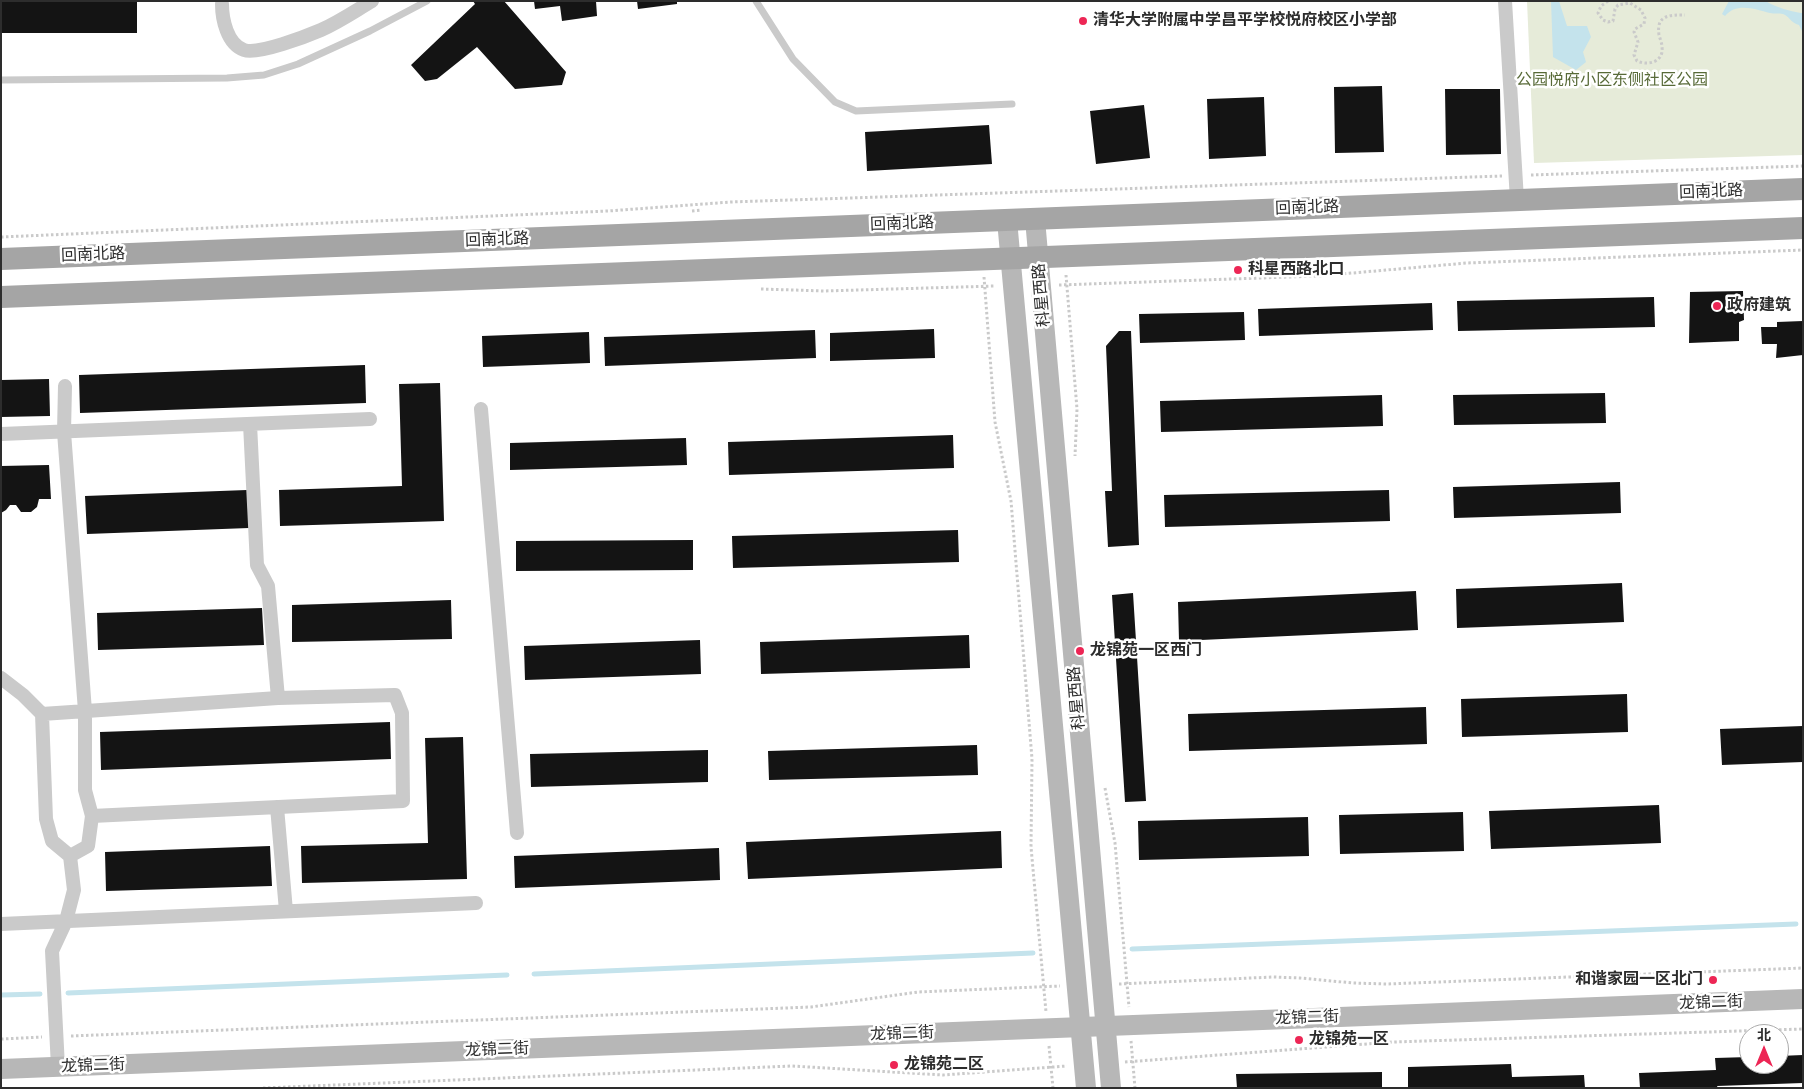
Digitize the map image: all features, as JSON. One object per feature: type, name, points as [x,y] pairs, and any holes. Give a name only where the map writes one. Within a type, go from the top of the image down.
[{"type":"main road","name":"回南北路","points":[[1,259],[1803,189]]},
{"type":"main road","points":[[1,297],[1803,228]]},
{"type":"street","points":[[222,4],[226,28],[231,39],[244,50],[253,51],[275,47],[322,30],[372,1]]},
{"type":"street","points":[[1505,1],[1517,200]]},
{"type":"street","name":"科星西路","points":[[1035,219],[1112,1088]]},
{"type":"street","name":"科星西路","points":[[1007,220],[1086,1088]]},
{"type":"street","points":[[65,386],[64,432],[85,711],[85,790],[92,816],[88,846],[70,856]]},
{"type":"street","points":[[481,409],[517,832]]},
{"type":"street","points":[[1,434],[370,419]]},
{"type":"street","points":[[250,424],[257,565],[268,586],[278,698]]},
{"type":"street","points":[[1,678],[22,694],[42,714],[46,819],[52,841],[70,856],[74,890],[66,921],[52,951],[58,1067]]},
{"type":"street","points":[[42,714],[278,698],[395,694],[402,713],[403,801],[92,816]]},
{"type":"street","points":[[277,807],[286,911]]},
{"type":"street","points":[[1,924],[476,903]]},
{"type":"street","name":"龙锦二街","points":[[1,1069],[1803,999]]},
{"type":"lane","points":[[1,80],[227,78],[264,75],[298,64],[370,31],[427,1]]},
{"type":"lane","points":[[756,1],[793,59],[835,102],[856,111],[1012,104]]},
{"type":"path","points":[[1608,1],[1601,6],[1598,13],[1602,20],[1608,22],[1613,21],[1614,12],[1618,5],[1633,4],[1641,10],[1646,21],[1635,29],[1634,32],[1638,42],[1634,55],[1637,60],[1644,63],[1652,63],[1661,56],[1662,45],[1658,26],[1661,20],[1670,15],[1685,15]]},
{"type":"path","points":[[1,237],[608,211],[731,202],[1803,166]]},
{"type":"path","points":[[1110,283],[1318,276],[1467,263],[1803,250]]},
{"type":"path","points":[[1069,303],[1077,409],[1075,458]]},
{"type":"path","points":[[986,306],[995,422],[1000,452],[1008,480],[1012,511],[1032,759],[1031,847],[1053,1088]]},
{"type":"path","points":[[1103,780],[1115,843],[1135,1088]]},
{"type":"path","points":[[1102,985],[1273,977],[1387,984],[1803,968]]},
{"type":"path","points":[[1,1039],[811,1007],[918,992],[1076,986]]},
{"type":"path","points":[[1109,1063],[1393,1042],[1803,1029]]},
{"type":"path","points":[[263,1088],[792,1066],[943,1075],[1084,1065]]},
{"type":"green space","name":"公园悦府小区东侧社区公园","points":[[1527,1],[1803,1],[1803,155],[1534,163]]},
{"type":"water","points":[[1551,1],[1559,1],[1567,26],[1587,26],[1591,37],[1583,52],[1586,62],[1576,70],[1553,57]]},
{"type":"water","points":[[1729,1],[1766,1],[1784,9],[1803,13],[1803,33],[1799,25],[1783,14],[1752,8],[1740,8],[1729,12],[1725,16],[1722,14]]},
{"type":"building","points":[[1,1],[137,1],[137,33],[1,33]]},
{"type":"building","points":[[473,1],[504,1],[566,72],[562,85],[515,89],[477,47],[437,79],[425,81],[411,65],[475,4]]},
{"type":"building","points":[[534,1],[596,1],[597,16],[562,21],[560,6],[535,9]]},
{"type":"building","points":[[637,1],[677,1],[677,4],[638,9]]},
{"type":"building","points":[[1382,86],[1384,152],[1335,153],[1334,87]]},
{"type":"building","points":[[1445,89],[1500,89],[1501,154],[1446,155]]},
{"type":"building","points":[[1264,97],[1266,156],[1209,159],[1207,99]]},
{"type":"building","points":[[1144,105],[1150,158],[1096,164],[1090,111]]},
{"type":"building","points":[[989,125],[992,164],[867,171],[865,132]]},
{"type":"building","name":"政府建筑","points":[[1743,291],[1744,320],[1739,322],[1739,341],[1689,343],[1690,292]]},
{"type":"building","points":[[1654,297],[1655,327],[1458,331],[1457,301]]},
{"type":"building","points":[[1432,303],[1433,330],[1259,336],[1258,309]]},
{"type":"building","points":[[1244,312],[1245,340],[1140,343],[1139,314]]},
{"type":"building","name":"政府建筑","points":[[1803,321],[1803,355],[1776,358],[1777,344],[1762,344],[1761,327],[1777,327],[1777,322]]},
{"type":"building","points":[[934,329],[935,358],[830,361],[830,333]]},
{"type":"building","points":[[815,330],[816,358],[605,366],[604,337]]},
{"type":"building","points":[[1119,331],[1131,331],[1139,545],[1108,547],[1105,491],[1112,491],[1106,346]]},
{"type":"building","points":[[589,332],[590,363],[483,367],[482,336]]},
{"type":"building","points":[[365,365],[366,403],[80,413],[79,375]]},
{"type":"building","points":[[49,379],[50,416],[1,417],[1,380]]},
{"type":"building","points":[[440,383],[444,521],[280,526],[279,490],[402,486],[399,384]]},
{"type":"building","points":[[1605,393],[1606,423],[1454,425],[1453,395]]},
{"type":"building","points":[[1382,395],[1383,426],[1161,432],[1160,401]]},
{"type":"building","points":[[953,435],[954,468],[729,475],[728,442]]},
{"type":"building","points":[[686,438],[687,465],[510,470],[510,443]]},
{"type":"building","points":[[49,465],[51,499],[39,499],[37,507],[31,512],[21,512],[16,505],[10,505],[1,513],[1,466]]},
{"type":"building","points":[[1620,482],[1621,513],[1454,518],[1453,487]]},
{"type":"building","points":[[247,490],[249,528],[87,534],[85,496]]},
{"type":"building","points":[[1389,490],[1390,521],[1165,527],[1164,495]]},
{"type":"building","points":[[958,530],[959,562],[733,568],[732,536]]},
{"type":"building","points":[[693,540],[693,570],[516,571],[516,541]]},
{"type":"building","points":[[1622,583],[1624,622],[1457,628],[1456,589]]},
{"type":"building","points":[[1416,591],[1418,630],[1179,641],[1178,602]]},
{"type":"building","points":[[1133,593],[1146,801],[1125,802],[1112,595]]},
{"type":"building","points":[[451,600],[452,639],[292,642],[292,605]]},
{"type":"building","points":[[262,608],[264,645],[98,650],[97,613]]},
{"type":"building","points":[[969,635],[970,668],[761,674],[760,642]]},
{"type":"building","points":[[700,640],[701,674],[525,680],[524,646]]},
{"type":"building","points":[[1627,694],[1628,732],[1462,737],[1461,699]]},
{"type":"building","points":[[1426,707],[1427,744],[1189,751],[1188,714]]},
{"type":"building","points":[[390,722],[391,759],[101,770],[100,732]]},
{"type":"building","points":[[1803,726],[1803,762],[1722,765],[1720,729]]},
{"type":"building","points":[[463,737],[467,879],[302,883],[301,846],[428,843],[425,738]]},
{"type":"building","points":[[977,745],[978,775],[769,780],[768,751]]},
{"type":"building","points":[[708,750],[708,782],[531,787],[530,754]]},
{"type":"building","points":[[1659,805],[1661,843],[1491,849],[1489,811]]},
{"type":"building","points":[[1463,812],[1464,851],[1340,854],[1339,815]]},
{"type":"building","points":[[1308,817],[1309,856],[1139,860],[1138,821]]},
{"type":"building","points":[[1001,831],[1002,868],[748,879],[746,842]]},
{"type":"building","points":[[270,846],[272,886],[106,891],[105,852]]},
{"type":"building","points":[[719,848],[720,880],[515,888],[514,856]]},
{"type":"building","points":[[1803,1055],[1803,1083],[1717,1086],[1718,1088],[1640,1088],[1639,1073],[1716,1070],[1715,1058],[1739,1057],[1739,1074],[1789,1074],[1789,1056]]},
{"type":"building","points":[[1511,1064],[1512,1077],[1584,1075],[1585,1088],[1408,1088],[1408,1067]]},
{"type":"building","points":[[1382,1072],[1382,1088],[1237,1088],[1236,1074]]},
{"type":"waterway","points":[[1132,949],[1796,924]]},
{"type":"waterway","points":[[534,974],[1033,953]]},
{"type":"waterway","points":[[68,993],[507,975]]},
{"type":"waterway","points":[[1,995],[40,994]]},
{"type":"place","name":"清华大学附属中学昌平学校悦府校区小学部","points":[[1083,21]]},
{"type":"place","name":"科星西路北口","points":[[1238,270]]},
{"type":"place","name":"政府建筑","points":[[1717,306]]},
{"type":"place","name":"龙锦苑一区西门","points":[[1080,651]]},
{"type":"place","name":"和谐家园一区北门","points":[[1713,980]]},
{"type":"place","name":"龙锦苑一区","points":[[1299,1040]]},
{"type":"place","name":"龙锦苑二区","points":[[894,1065]]}]
